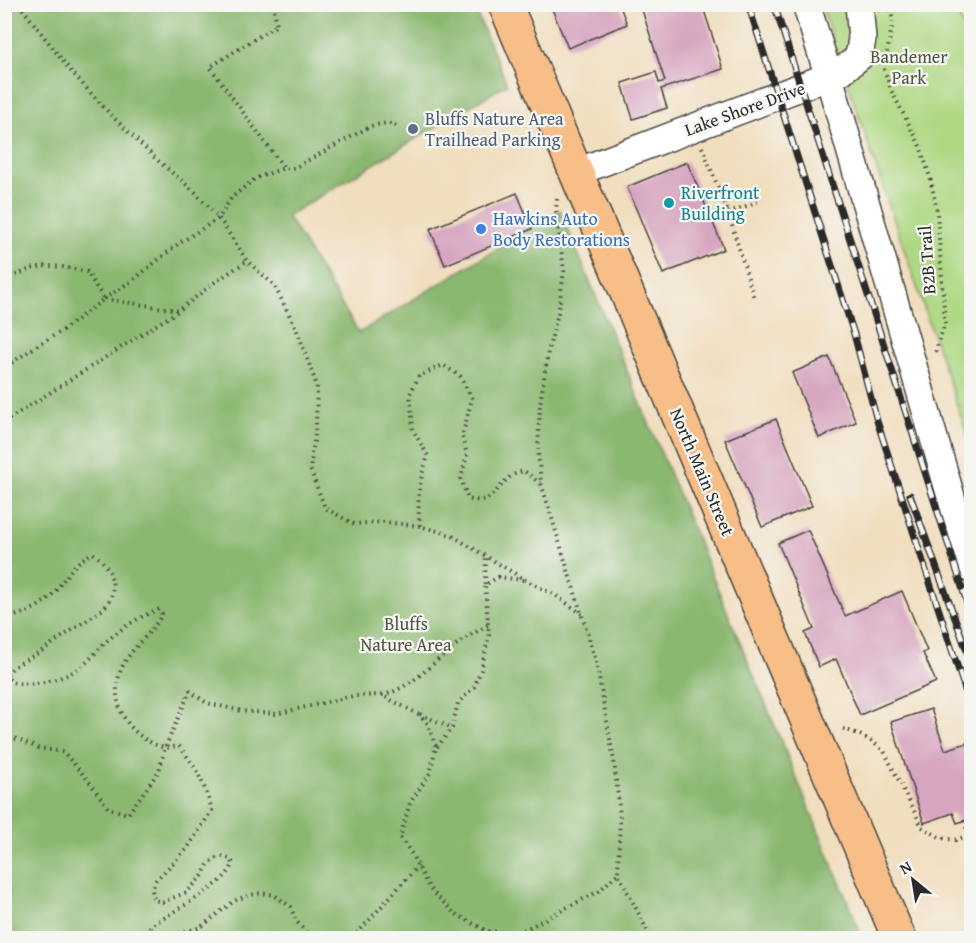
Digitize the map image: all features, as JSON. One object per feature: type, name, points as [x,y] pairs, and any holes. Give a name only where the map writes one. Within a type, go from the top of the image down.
[{"type":"main road","name":"North Main Street","points":[[505,4],[899,939]]},
{"type":"street","points":[[806,4],[972,569]]},
{"type":"street","name":"Lake Shore Drive","points":[[577,172],[840,72],[859,57],[862,39],[859,4]]},
{"type":"path","points":[[19,4],[69,69],[156,159],[195,192],[219,218],[248,261],[274,285],[296,328],[317,386],[316,426],[310,470],[325,508],[354,524],[383,522],[420,526],[451,535],[527,581],[555,595],[582,614]]},
{"type":"path","points":[[273,4],[277,25],[210,67],[284,168]]},
{"type":"path","name":"B2B Trail","points":[[889,4],[892,21],[884,69],[891,90],[920,146],[930,177],[937,211],[945,323],[934,355]]},
{"type":"path","points":[[4,368],[62,331],[178,244],[219,218],[231,198],[256,178],[284,168],[294,168],[371,126],[387,123],[397,126]]},
{"type":"path","points":[[699,137],[728,212],[754,298]]},
{"type":"path","points":[[577,172],[559,181],[556,210],[564,271],[540,404],[538,452],[541,483],[596,661],[614,761],[620,814],[618,873],[651,939]]},
{"type":"path","points":[[711,218],[758,202]]},
{"type":"path","points":[[4,422],[178,311],[215,282],[248,261]]},
{"type":"path","points":[[4,278],[13,277],[33,268],[60,266],[87,272],[104,299],[178,311]]},
{"type":"path","points":[[420,526],[417,498],[428,456],[413,430],[410,394],[419,376],[443,365],[460,376],[472,398],[462,437],[467,454],[461,479],[468,499],[479,502],[490,498],[512,476],[524,471],[541,483]]},
{"type":"path","points":[[4,618],[21,616],[40,605],[57,590],[79,560],[93,553],[102,560],[111,578],[110,602],[103,609],[40,652],[13,667],[7,675],[11,682],[20,684],[67,675],[83,666],[108,640],[124,628],[159,609],[162,614],[158,623],[121,669],[117,694],[123,716],[141,738],[165,748],[179,746],[190,759],[204,782],[212,810],[187,849],[156,880],[152,890],[154,900],[163,902],[187,892],[202,876],[209,863],[221,856],[230,859],[233,863],[231,871],[214,888],[166,914],[150,927],[149,937],[161,939],[201,927],[234,901],[262,893],[274,895],[291,907],[296,921],[306,932],[319,939]]},
{"type":"path","points":[[486,557],[485,585],[489,635],[481,670],[474,687],[458,703],[452,728],[436,747],[430,773],[410,803],[400,837],[430,889],[454,913],[487,931],[518,933],[599,891],[618,873]]},
{"type":"path","points":[[485,585],[498,577],[527,581]]},
{"type":"path","points":[[4,734],[38,748],[63,752],[88,780],[108,808],[128,814],[159,771],[165,748],[190,691],[207,703],[242,711],[276,714],[353,696],[381,696],[394,693],[457,644],[488,625]]},
{"type":"path","points":[[381,696],[418,714],[428,724],[436,747]]},
{"type":"path","points":[[409,710],[452,728]]},
{"type":"path","points":[[843,729],[857,732],[884,751],[922,827],[941,838],[955,840],[970,834],[964,820]]},
{"type":"path","points":[[353,939],[418,866]]},
{"type":"green space","name":"Bluffs Nature Area","points":[[5,5],[473,5],[507,84],[287,216],[359,333],[560,210],[863,938],[5,938]]},
{"type":"green space","name":"Bandemer Park","points":[[821,5],[954,5],[971,45],[971,446]]},
{"type":"building","points":[[550,4],[619,4],[627,24],[568,48]]},
{"type":"building","points":[[640,4],[702,4],[723,69],[661,89],[667,108],[633,119],[622,83],[656,72],[659,83],[665,81]]},
{"type":"building","name":"Riverfront Building","points":[[687,162],[724,249],[663,274],[627,187]]},
{"type":"building","name":"Hawkins Auto Body Restorations","points":[[517,193],[532,229],[445,265],[430,229]]},
{"type":"building","points":[[829,357],[856,422],[819,438],[792,373]]},
{"type":"building","points":[[776,419],[812,506],[762,527],[725,440]]},
{"type":"building","points":[[808,530],[845,616],[902,591],[927,651],[923,653],[936,682],[860,715],[836,659],[819,667],[805,633],[814,629],[778,543]]},
{"type":"building","points":[[931,709],[945,750],[967,743],[972,757],[972,796],[967,798],[972,818],[957,823],[953,813],[924,823],[891,722]]},
{"type":"railway","points":[[748,4],[854,334],[877,421],[972,711]]},
{"type":"railway","points":[[774,4],[972,618]]},
{"type":"railway","points":[[910,495],[972,665]]},
{"type":"place","name":"Bluffs Nature Area Trailhead Parking","points":[[413,129]]},
{"type":"place","name":"Riverfront Building","points":[[669,203]]},
{"type":"place","name":"Hawkins Auto Body Restorations","points":[[481,229]]}]
